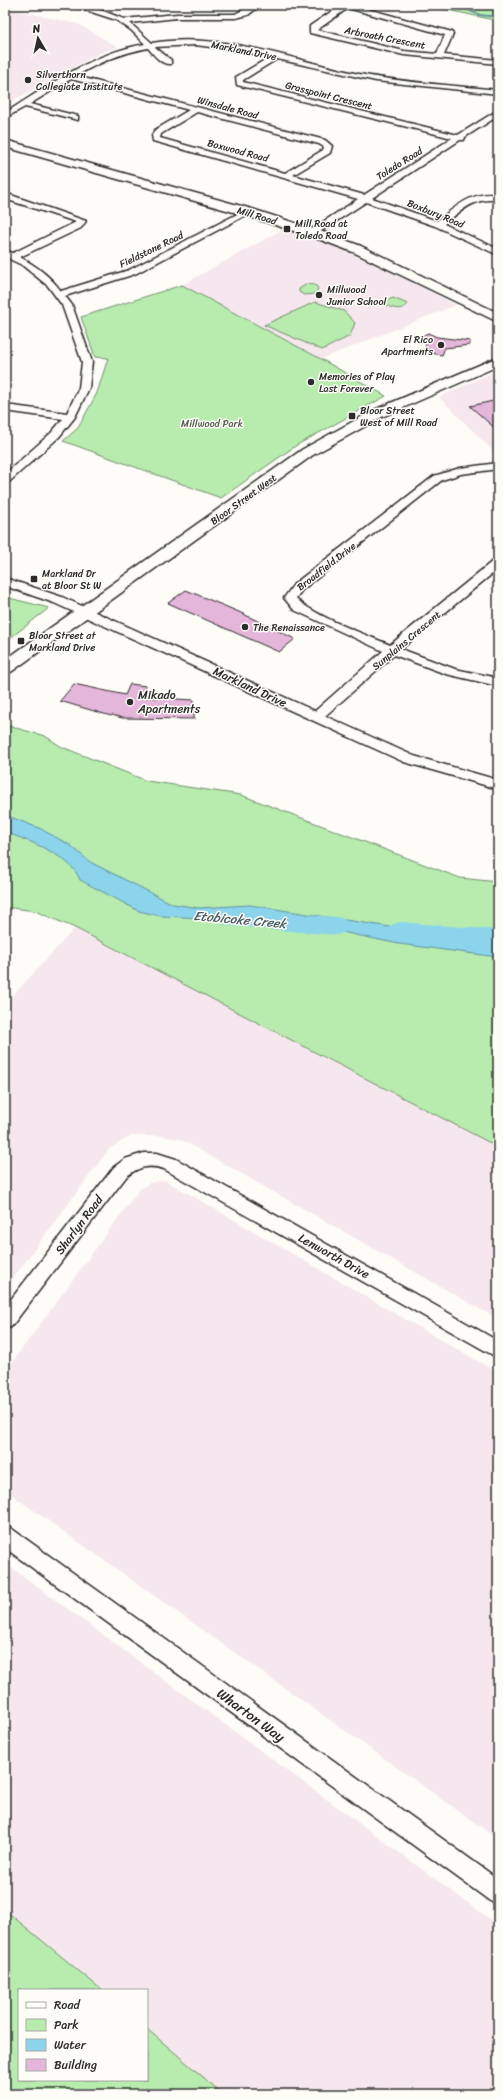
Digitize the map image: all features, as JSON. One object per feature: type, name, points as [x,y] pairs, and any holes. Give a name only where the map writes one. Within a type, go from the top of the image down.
[{"type":"street","points":[[74,5],[93,9],[125,21],[159,56],[168,62]]},
{"type":"street","points":[[125,21],[177,16],[236,16],[245,13],[258,5]]},
{"type":"street","points":[[346,5],[449,34],[439,57]]},
{"type":"street","name":"Arbroath Crescent","points":[[346,5],[313,28],[313,31],[391,51],[498,62]]},
{"type":"street","name":"Markland Drive","points":[[5,116],[72,77],[95,61],[108,55],[150,46],[204,42],[237,47],[359,76],[395,82],[498,92]]},
{"type":"street","name":"Grasspoint Crescent","points":[[277,56],[239,79],[240,83],[461,138]]},
{"type":"street","name":"Winsdale Road","points":[[72,77],[322,142],[328,146],[327,151],[288,175]]},
{"type":"street","points":[[26,105],[75,118]]},
{"type":"street","name":"Boxwood Road","points":[[196,109],[158,132],[156,139],[288,175],[364,198]]},
{"type":"street","name":"Toledo Road","points":[[312,232],[461,138],[498,112]]},
{"type":"street","name":"Mill Road","points":[[5,143],[248,212],[312,232],[357,249],[498,318]]},
{"type":"street","points":[[5,196],[82,221],[78,226],[10,255]]},
{"type":"street","points":[[438,224],[476,197],[485,196],[498,198]]},
{"type":"street","name":"Boxbury Road","points":[[364,198],[438,224],[498,252]]},
{"type":"street","name":"Fieldstone Road","points":[[59,295],[132,272],[248,212]]},
{"type":"street","points":[[5,480],[56,435],[70,417],[84,388],[87,362],[67,306],[51,284],[10,255]]},
{"type":"street","name":"Bloor Street West","points":[[5,668],[308,452],[334,436],[387,408],[498,361]]},
{"type":"street","points":[[5,408],[70,417]]},
{"type":"street","name":"Broadfield Drive","points":[[498,466],[460,471],[438,478],[293,592],[290,598],[298,607],[392,650],[451,672],[498,682]]},
{"type":"street","name":"Sunplains Crescent","points":[[315,718],[392,650],[498,564]]},
{"type":"street","name":"Markland Drive","points":[[5,582],[44,594],[315,718],[409,759],[498,785]]},
{"type":"street","name":"Sharlyn Road","points":[[5,1321],[124,1168],[134,1162],[146,1159],[159,1160],[170,1164]]},
{"type":"street","name":"Lenworth Drive","points":[[170,1164],[498,1350]]},
{"type":"street","name":"Wharton Way","points":[[5,1536],[498,1893]]},
{"type":"shaded area","name":"Silverthorn Collegiate Institute","points":[[5,8],[78,24],[118,47],[98,54],[5,105]]},
{"type":"shaded area","name":"Millwood Junior School","points":[[287,227],[352,250],[456,305],[321,359],[182,285]]},
{"type":"shaded area","points":[[498,370],[498,456],[439,397]]},
{"type":"shaded area","points":[[75,928],[498,1147],[498,1319],[180,1139],[161,1136],[131,1136],[109,1149],[5,1289],[5,1004]]},
{"type":"shaded area","points":[[165,1180],[498,1373],[498,1839],[5,1490],[5,1372],[138,1191],[149,1183]]},
{"type":"shaded area","points":[[5,1563],[498,1925],[498,2094],[223,2094],[148,2030],[148,1989],[101,1989],[5,1910]]},
{"type":"green space","points":[[426,5],[498,5],[498,21]]},
{"type":"green space","points":[[307,284],[315,285],[318,288],[316,294],[304,295],[299,292],[299,289]]},
{"type":"green space","name":"Millwood Park","points":[[182,285],[321,359],[386,396],[297,445],[221,498],[63,441],[78,428],[97,393],[108,358],[95,357],[81,317]]},
{"type":"green space","points":[[393,298],[408,304],[405,307],[398,309],[381,303]]},
{"type":"green space","points":[[315,302],[344,311],[355,323],[350,336],[322,350],[264,325]]},
{"type":"green space","points":[[5,597],[49,608],[5,642]]},
{"type":"green space","points":[[5,725],[45,736],[62,747],[147,781],[241,795],[460,878],[498,882],[498,1147],[75,928],[35,911],[5,907]]},
{"type":"green space","points":[[5,1910],[101,1989],[18,1989],[18,2081],[148,2081],[148,2030],[223,2094],[5,2094]]},
{"type":"water","name":"Etobicoke Creek","points":[[5,815],[39,828],[70,845],[90,862],[173,904],[199,908],[250,905],[454,937],[498,939],[498,957],[399,944],[294,922],[160,916],[139,911],[80,880],[68,863],[48,850],[5,832]]},
{"type":"building","name":"El Rico Apartments","points":[[428,333],[437,337],[470,341],[470,345],[445,348],[442,355],[425,352],[426,344],[416,339]]},
{"type":"building","points":[[498,400],[498,431],[470,406]]},
{"type":"building","name":"The Renaissance","points":[[186,590],[239,612],[295,639],[279,652],[168,603]]},
{"type":"building","name":"Mikado Apartments","points":[[74,684],[125,695],[130,684],[146,686],[140,697],[194,700],[194,719],[122,718],[60,701]]},
{"type":"waterway","points":[[457,5],[480,15],[498,17]]},
{"type":"waterway","name":"Etobicoke Creek","points":[[232,918],[337,926]]},
{"type":"waterway","name":"Etobicoke Creek","points":[[400,931],[498,939]]},
{"type":"place","name":"Silverthorn Collegiate Institute","points":[[28,80]]},
{"type":"place","name":"Mill Road at Toledo Road","points":[[287,229]]},
{"type":"place","name":"Millwood Junior School","points":[[319,295]]},
{"type":"place","name":"El Rico Apartments","points":[[441,345]]},
{"type":"place","name":"Memories of Play Last Forever","points":[[311,382]]},
{"type":"place","name":"Bloor Street West of Mill Road","points":[[352,416]]},
{"type":"place","name":"Markland Dr at Bloor St W","points":[[34,579]]},
{"type":"place","name":"The Renaissance","points":[[245,627]]},
{"type":"place","name":"Bloor Street at Markland Drive","points":[[21,641]]},
{"type":"place","name":"Mikado Apartments","points":[[130,702]]}]
